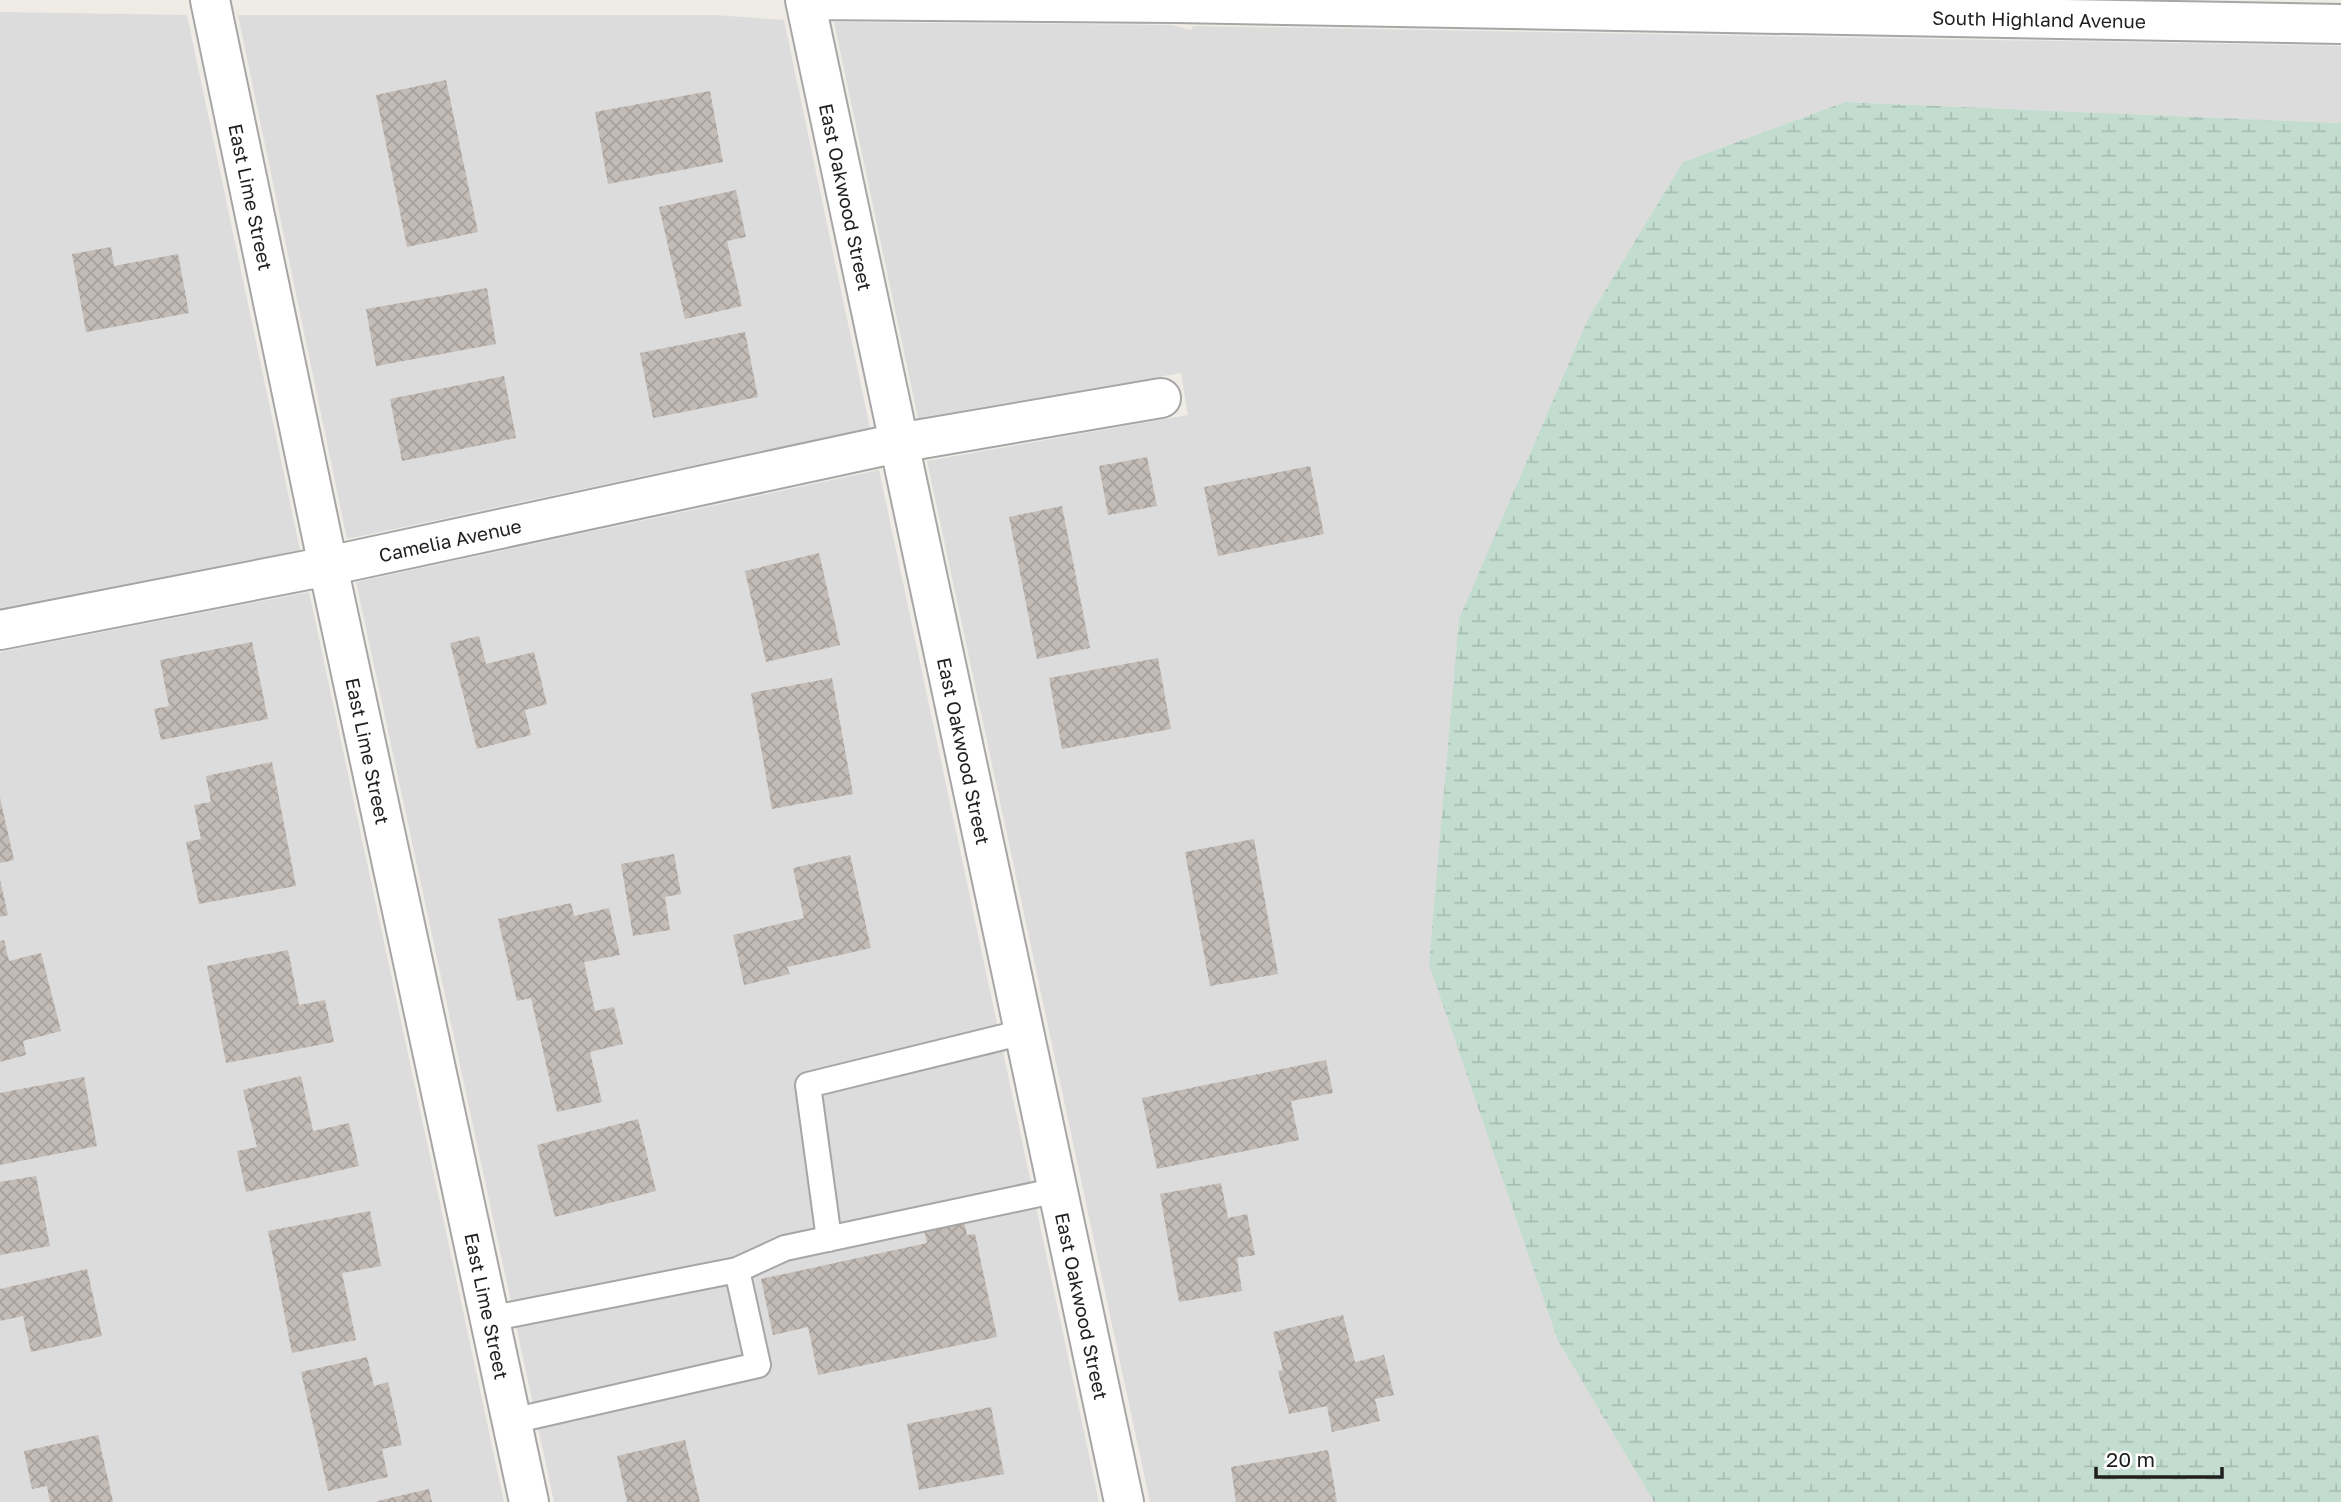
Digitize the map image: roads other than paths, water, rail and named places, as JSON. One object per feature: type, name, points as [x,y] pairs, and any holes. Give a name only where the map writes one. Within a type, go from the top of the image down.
[{"type":"street","name":"East Lime Street","points":[[210,0],[328,566],[529,1502]]},
{"type":"street","name":"East Oakwood Street","points":[[805,0],[1124,1502]]},
{"type":"street","name":"South Highland Avenue","points":[[812,0],[1870,8],[2341,24]]},
{"type":"street","name":"Camelia Avenue","points":[[0,630],[328,566],[898,443],[1161,398]]},
{"type":"lane","points":[[829,1239],[808,1085],[1024,1032]]},
{"type":"lane","points":[[489,1319],[737,1270],[785,1248],[1058,1190]]},
{"type":"lane","points":[[512,1421],[758,1365],[737,1270]]}]
